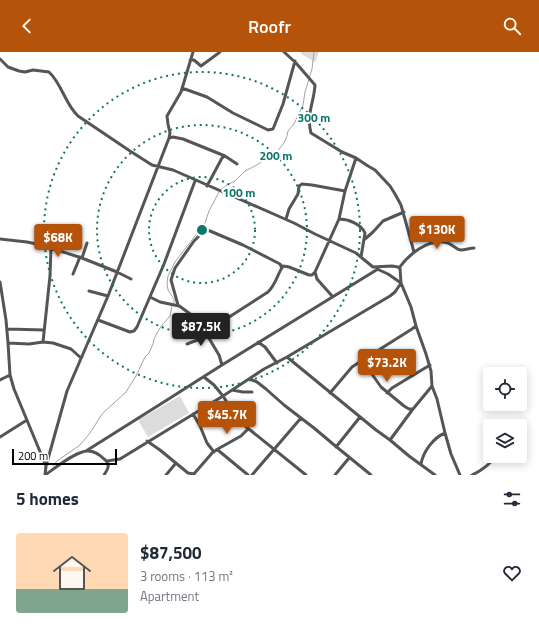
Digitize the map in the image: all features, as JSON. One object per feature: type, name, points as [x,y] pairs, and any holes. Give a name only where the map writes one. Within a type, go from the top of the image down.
[{"type":"street","points":[[45,475],[46,466],[67,391],[108,296],[169,138],[170,133],[168,116],[170,109],[181,92],[192,52]]},
{"type":"street","points":[[190,60],[194,60],[201,66],[220,52]]},
{"type":"street","points":[[284,52],[315,85],[309,114],[311,133],[342,152],[356,158],[374,170],[384,180],[397,197],[404,212],[414,252]]},
{"type":"street","points":[[0,59],[8,67],[19,71],[25,72],[33,70],[49,72],[78,116],[152,165],[173,170],[195,181],[286,219],[348,249],[376,267],[392,266],[401,269],[402,283],[412,307],[416,326],[430,366],[432,386],[436,395],[451,454],[460,475]]},
{"type":"street","points":[[182,88],[207,97],[233,113],[268,130],[272,129],[283,104],[295,62]]},
{"type":"street","points":[[169,138],[177,137],[225,156],[237,164]]},
{"type":"street","points":[[207,186],[222,158],[225,156]]},
{"type":"street","points":[[208,335],[210,328],[268,292],[283,266],[309,275],[315,272],[339,219],[345,191],[356,158]]},
{"type":"street","points":[[98,320],[126,331],[132,331],[135,329],[140,321],[164,264],[195,181]]},
{"type":"street","points":[[286,219],[287,212],[298,194],[299,186],[301,185],[312,185],[345,191]]},
{"type":"street","points":[[365,239],[374,232],[383,221],[404,212]]},
{"type":"street","points":[[339,219],[346,220],[364,230],[365,239],[361,257]]},
{"type":"street","points":[[222,365],[219,354],[208,335],[194,316],[177,303],[171,284],[172,275],[175,268],[194,241],[202,231],[205,230],[244,245],[280,264],[282,268]]},
{"type":"street","points":[[0,239],[27,242],[51,248],[81,258],[131,279]]},
{"type":"street","points":[[399,268],[414,252],[431,244],[444,242],[452,244],[461,250],[474,248]]},
{"type":"street","points":[[74,274],[87,243]]},
{"type":"street","points":[[43,342],[51,248]]},
{"type":"street","points":[[370,264],[371,273]]},
{"type":"street","points":[[86,451],[381,266]]},
{"type":"street","points":[[378,269],[402,283]]},
{"type":"street","points":[[315,272],[317,279],[333,297]]},
{"type":"street","points":[[0,282],[7,329],[10,375],[46,466]]},
{"type":"street","points":[[107,461],[120,459],[264,369],[390,296],[402,283]]},
{"type":"street","points":[[89,291],[108,296]]},
{"type":"street","points":[[150,297],[160,302],[180,306]]},
{"type":"street","points":[[1,320],[6,320]]},
{"type":"street","points":[[330,393],[352,367],[416,326]]},
{"type":"street","points":[[7,329],[44,330]]},
{"type":"street","points":[[187,344],[208,335]]},
{"type":"street","points":[[258,342],[265,347],[276,363]]},
{"type":"street","points":[[8,343],[53,343],[73,350],[80,358]]},
{"type":"street","points":[[287,357],[409,456],[435,475]]},
{"type":"street","points":[[362,360],[387,393],[409,409],[413,409]]},
{"type":"street","points":[[387,393],[392,388],[430,366]]},
{"type":"street","points":[[0,380],[10,375]]},
{"type":"street","points":[[204,377],[214,385],[223,396],[236,418],[306,475]]},
{"type":"street","points":[[250,379],[259,384],[371,475]]},
{"type":"street","points":[[390,440],[432,386]]},
{"type":"street","points":[[232,390],[252,392]]},
{"type":"street","points":[[193,414],[206,441],[215,451],[219,451],[242,474],[248,475]]},
{"type":"street","points":[[336,447],[360,416]]},
{"type":"street","points":[[252,475],[301,418]]},
{"type":"street","points":[[0,437],[27,420]]},
{"type":"street","points":[[147,441],[189,474],[194,474],[215,451],[241,436],[248,429]]},
{"type":"street","points":[[421,464],[423,456],[434,440],[438,436],[445,433]]},
{"type":"street","points":[[45,475],[68,459],[80,452],[86,451],[92,451],[107,461],[108,468],[104,475]]},
{"type":"street","points":[[335,475],[349,458]]},
{"type":"street","points":[[166,475],[176,463]]},
{"type":"street","points":[[472,475],[480,472],[491,463]]},
{"type":"shaded area","points":[[301,52],[319,52],[315,62],[301,54]]},
{"type":"shaded area","points":[[180,396],[189,413],[148,437],[138,420]]},
{"type":"waterway","points":[[222,189],[235,181],[245,171],[276,153],[284,143],[288,131],[294,124],[303,105],[305,92],[312,69],[314,52]]},
{"type":"waterway","points":[[174,303],[174,299],[168,290],[168,276],[175,262],[205,223],[209,211],[219,192]]},
{"type":"waterway","points":[[53,466],[57,461],[80,445],[90,433],[102,414],[126,392],[145,357],[149,353],[157,333],[170,316],[172,306]]}]
